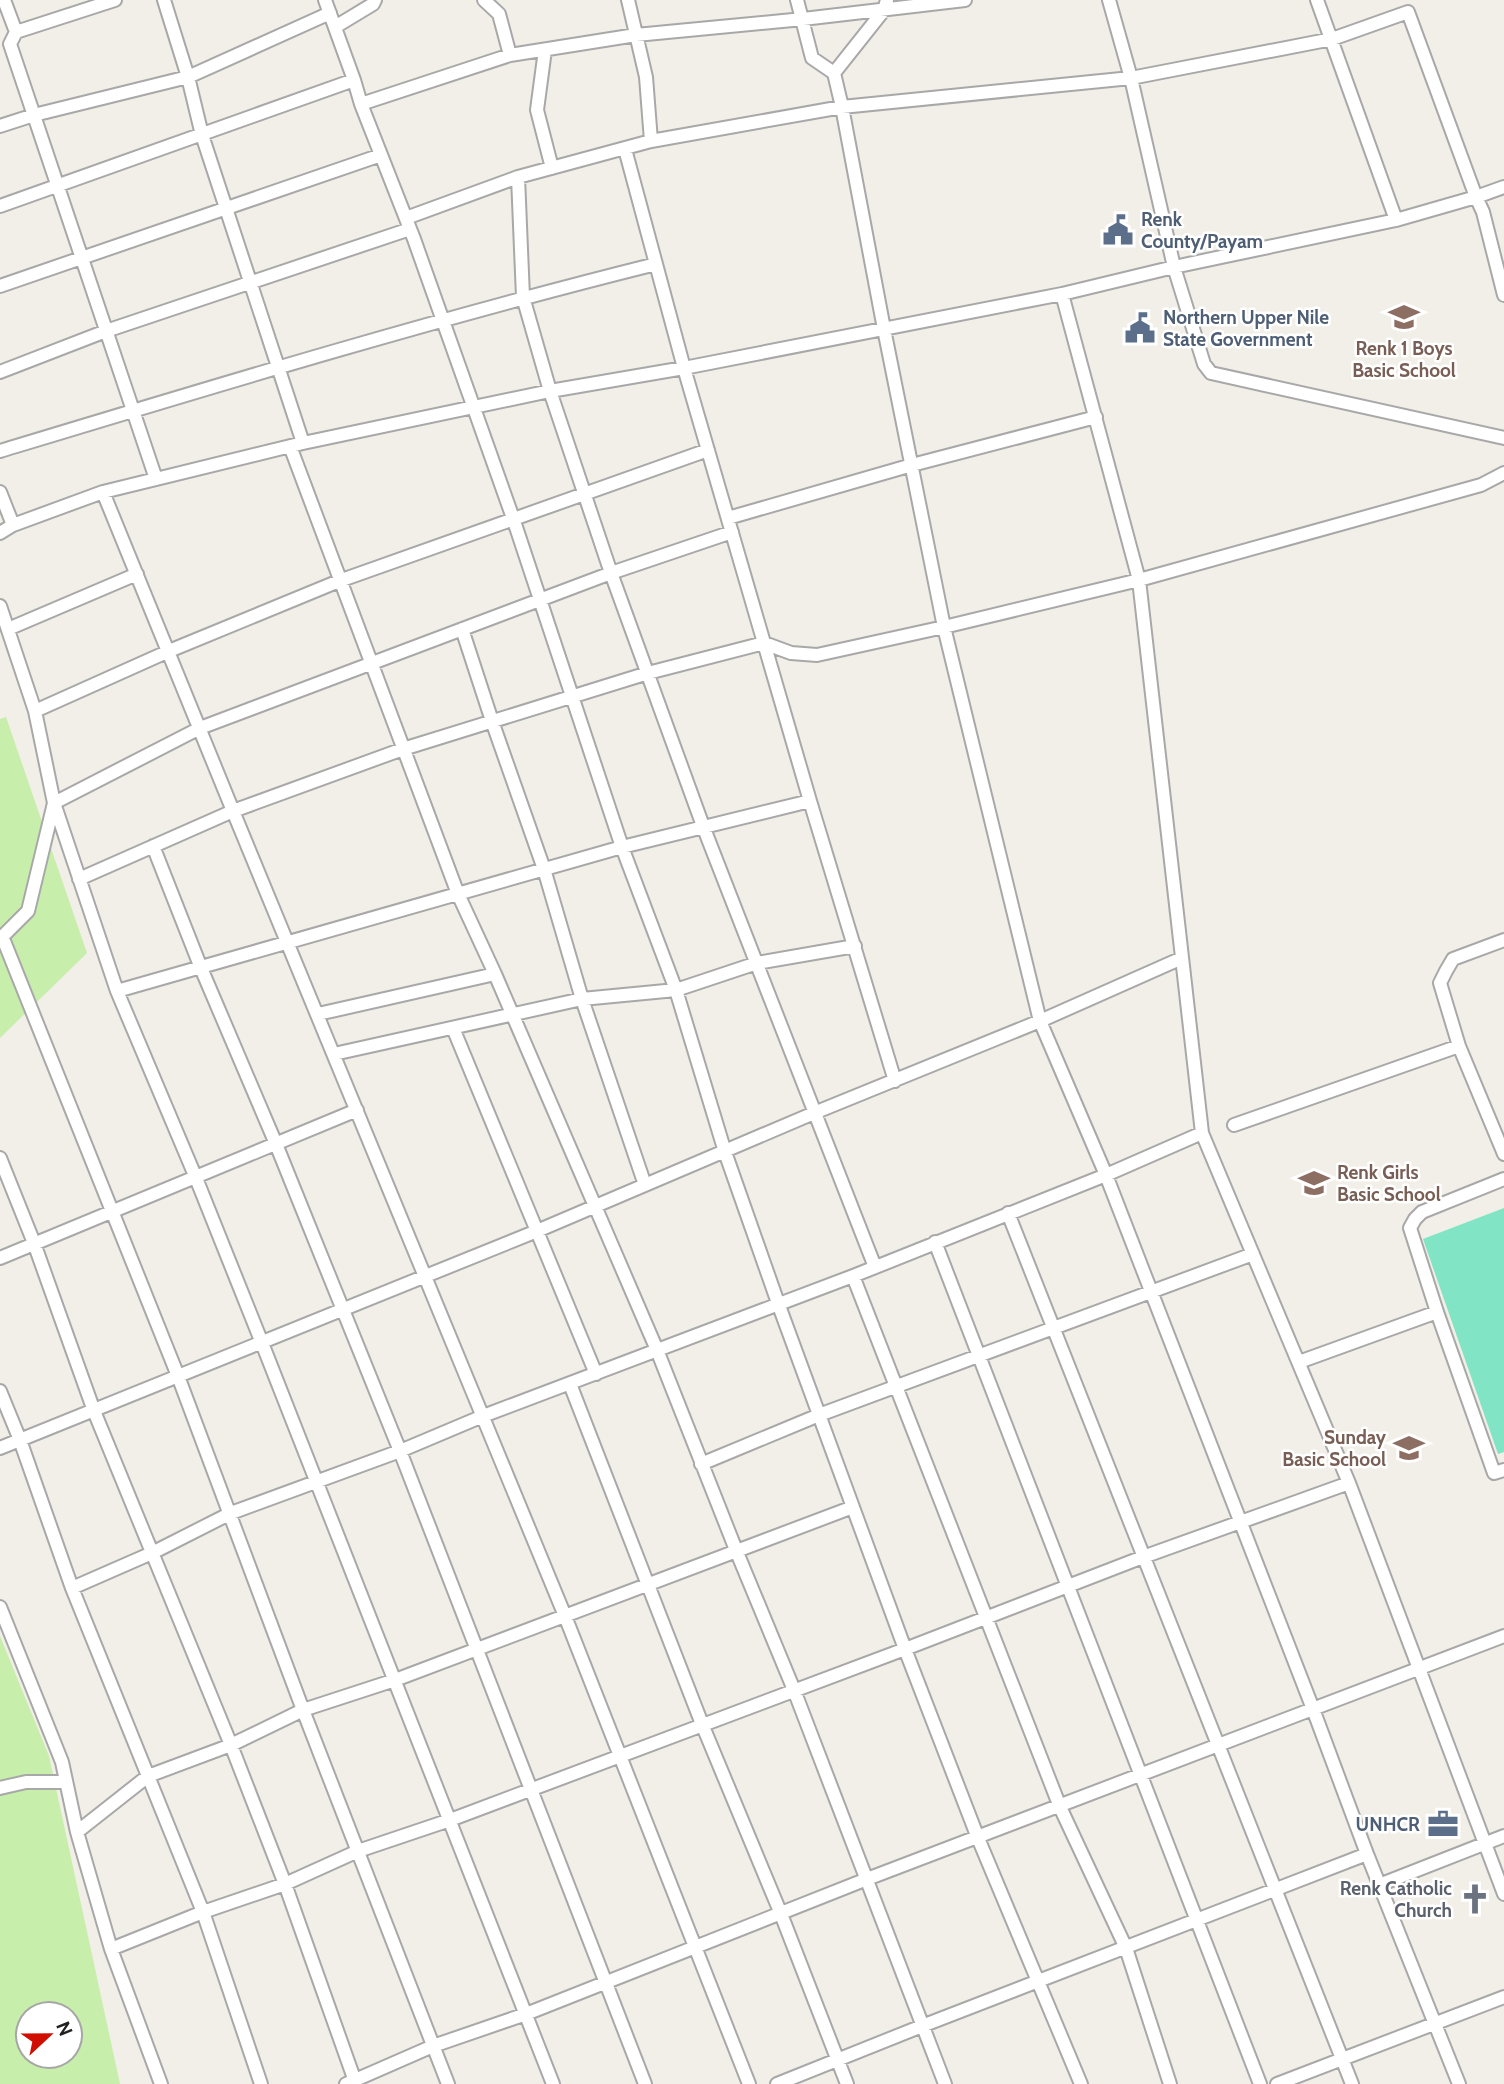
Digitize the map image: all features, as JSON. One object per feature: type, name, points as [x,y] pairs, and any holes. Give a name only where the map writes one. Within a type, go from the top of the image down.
[{"type":"street","points":[[4,0],[16,32]]},
{"type":"street","points":[[115,0],[16,32],[5,46],[34,115],[156,479]]},
{"type":"street","points":[[164,0],[188,77],[202,135],[278,367],[296,444],[339,581],[370,664],[458,894],[657,1350],[794,1690],[945,2084]]},
{"type":"street","points":[[325,0],[514,521],[622,847],[676,990],[725,1152],[778,1303],[905,1649],[978,1838],[1081,2084]]},
{"type":"street","points":[[335,27],[373,4],[375,0]]},
{"type":"street","points":[[484,0],[499,14],[510,55]]},
{"type":"street","points":[[628,0],[646,77],[651,142]]},
{"type":"street","points":[[797,0],[813,58],[834,73],[944,627],[1040,1021],[1106,1175],[1458,2084]]},
{"type":"street","points":[[361,104],[510,55],[636,35],[803,19],[885,5],[965,0]]},
{"type":"street","points":[[1109,0],[1174,267],[1203,363],[1210,373],[1504,438]]},
{"type":"street","points":[[1317,0],[1396,220]]},
{"type":"street","points":[[834,73],[885,5]]},
{"type":"street","points":[[0,372],[106,331],[251,283],[408,223],[518,177],[651,142],[842,107],[1130,78],[1332,39],[1408,12],[1483,212],[1504,295]]},
{"type":"street","points":[[0,126],[188,77],[330,13]]},
{"type":"street","points":[[544,50],[537,110],[552,168]]},
{"type":"street","points":[[0,206],[354,80]]},
{"type":"street","points":[[625,149],[684,368],[895,1081]]},
{"type":"street","points":[[0,286],[381,155]]},
{"type":"street","points":[[518,177],[523,297],[550,391],[611,573],[703,826],[875,1267]]},
{"type":"street","points":[[0,533],[13,525],[103,492],[296,444],[550,391],[684,368],[1062,294],[1174,267],[1396,220],[1504,187]]},
{"type":"street","points":[[0,451],[442,319],[656,264]]},
{"type":"street","points":[[1062,294],[1139,580],[1202,1133],[1349,1483],[1504,1894]]},
{"type":"street","points":[[728,518],[912,465],[1096,417]]},
{"type":"street","points":[[35,711],[169,651],[339,581],[708,450]]},
{"type":"street","points":[[79,879],[233,811],[403,749],[648,673],[764,643],[791,653],[817,655],[944,627],[1139,580],[1481,485],[1504,473]]},
{"type":"street","points":[[0,492],[13,525]]},
{"type":"street","points":[[103,492],[565,1616],[749,2084]]},
{"type":"street","points":[[448,2084],[303,1710],[178,1376],[1,938],[28,911],[54,803],[200,729],[540,599],[732,533]]},
{"type":"street","points":[[8,629],[137,574]]},
{"type":"street","points":[[0,606],[35,711],[54,803],[117,991],[317,1480],[553,2084]]},
{"type":"street","points":[[463,629],[544,869],[582,999],[645,1185]]},
{"type":"street","points":[[117,991],[622,847],[810,801]]},
{"type":"street","points":[[153,846],[400,1451],[645,2084]]},
{"type":"street","points":[[1504,940],[1453,959],[1440,983],[1459,1046],[1504,1154]]},
{"type":"street","points":[[334,1054],[582,999],[676,990],[757,963],[855,946]]},
{"type":"street","points":[[0,1448],[537,1231],[814,1113],[1040,1021],[1182,958]]},
{"type":"street","points":[[318,1014],[495,974]]},
{"type":"street","points":[[453,1028],[596,1374]]},
{"type":"street","points":[[1234,1125],[1459,1046]]},
{"type":"street","points":[[0,1258],[357,1110]]},
{"type":"street","points":[[72,1588],[152,1553],[231,1513],[400,1451],[483,1416],[853,1276],[1106,1175],[1202,1133]]},
{"type":"street","points":[[0,1158],[34,1243],[93,1411],[231,1745],[285,1884],[352,2083],[433,2046],[526,2014],[867,1879],[1504,1637]]},
{"type":"street","points":[[1504,1179],[1422,1212],[1410,1228],[1494,1474],[1504,1470]]},
{"type":"street","points":[[1008,1213],[1352,2084]]},
{"type":"street","points":[[935,1242],[1260,2084]]},
{"type":"street","points":[[701,1464],[819,1415],[1253,1254]]},
{"type":"street","points":[[853,1276],[1060,1807],[1126,1948],[1170,2084]]},
{"type":"street","points":[[1299,1362],[1437,1312]]},
{"type":"street","points":[[570,1384],[702,1724],[781,1914],[847,2084]]},
{"type":"street","points":[[0,1391],[72,1588],[203,1912],[261,2084]]},
{"type":"street","points":[[111,1949],[203,1912],[285,1884],[358,1851],[450,1820],[1068,1585],[1349,1483]]},
{"type":"street","points":[[77,1832],[148,1776],[231,1745],[303,1710],[395,1680],[853,1507]]},
{"type":"street","points":[[0,1607],[62,1762],[77,1832],[111,1949],[161,2084]]},
{"type":"street","points":[[0,1788],[26,1782],[66,1782]]},
{"type":"street","points":[[1379,1885],[1504,1836]]},
{"type":"street","points":[[777,2084],[1367,1854]]},
{"type":"street","points":[[1277,2084],[1504,1997]]},
{"type":"green space","points":[[6,717],[87,953],[0,1038],[0,719]]},
{"type":"green space","points":[[1504,1208],[1504,1452],[1498,1454],[1423,1239]]},
{"type":"green space","points":[[0,1636],[49,1756],[120,2084],[0,2084]]},
{"type":"place","name":"Renk County/Payam","points":[[1118,230]]},
{"type":"place","name":"Renk 1 Boys Basic School","points":[[1404,317]]},
{"type":"place","name":"Northern Upper Nile State Government","points":[[1140,328]]},
{"type":"place","name":"Renk Girls Basic School","points":[[1314,1183]]},
{"type":"place","name":"Sunday Basic School","points":[[1409,1448]]},
{"type":"place","name":"UNHCR","points":[[1443,1824]]},
{"type":"place","name":"Renk Catholic Church","points":[[1475,1899]]}]
